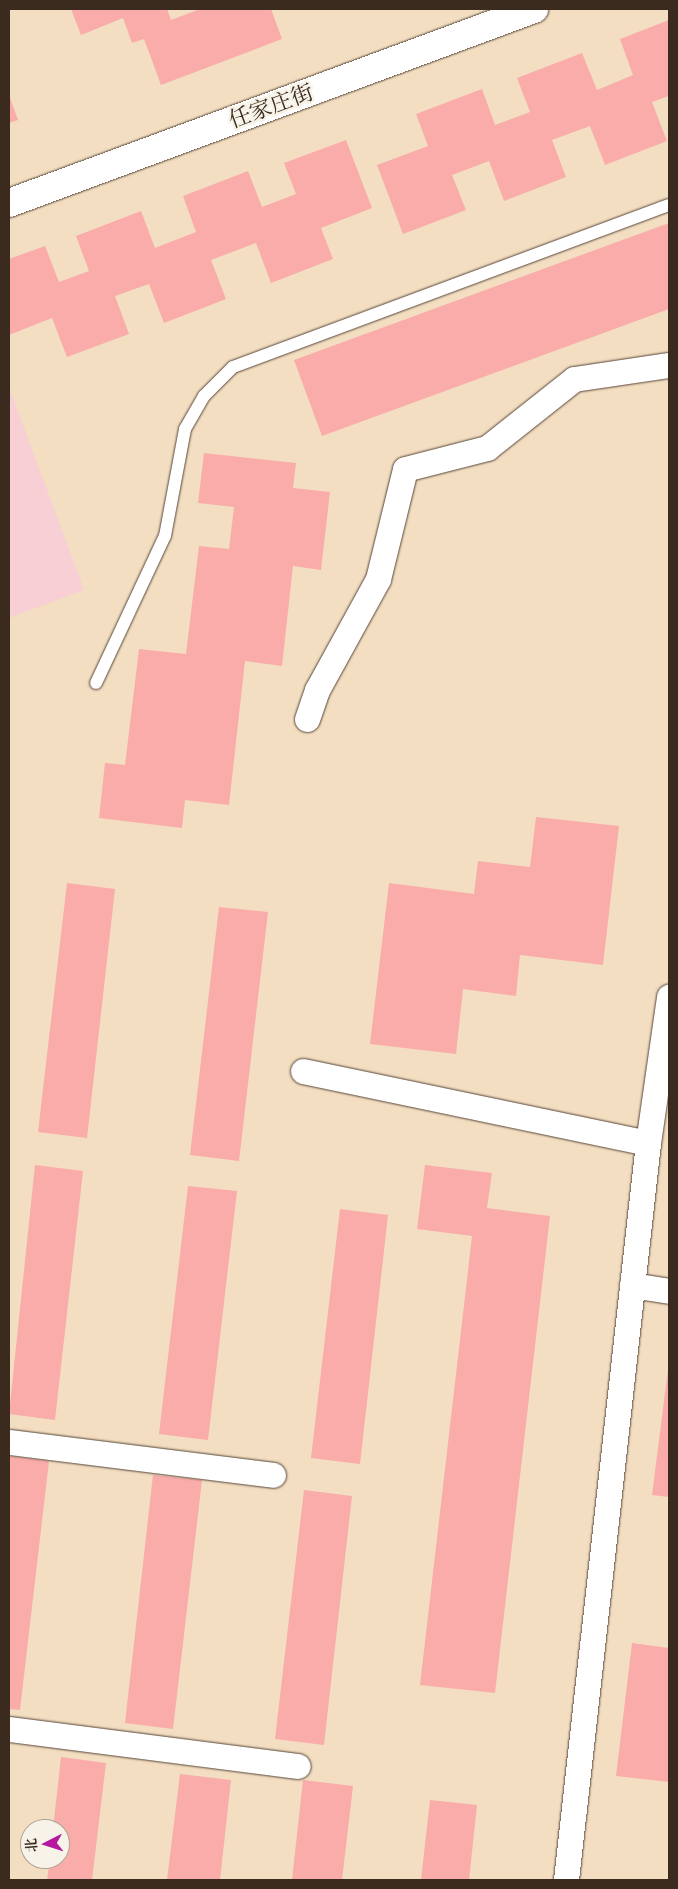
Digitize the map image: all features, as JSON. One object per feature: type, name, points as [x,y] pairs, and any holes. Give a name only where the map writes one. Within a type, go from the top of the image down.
[{"type":"street","name":"任家庄街","points":[[9,203],[496,15],[534,9]]},
{"type":"street","points":[[307,719],[318,690],[378,580],[405,469],[486,448],[574,379],[669,365]]},
{"type":"street","points":[[566,1880],[648,1143],[669,997]]},
{"type":"street","points":[[303,1071],[648,1143]]},
{"type":"street","points":[[632,1285],[669,1291]]},
{"type":"street","points":[[9,1442],[272,1475]]},
{"type":"street","points":[[9,1729],[298,1766]]},
{"type":"lane","points":[[96,683],[165,536],[185,429],[204,396],[233,367],[669,205]]},
{"type":"shaded area","points":[[9,387],[84,590],[9,618]]},
{"type":"building","points":[[71,9],[167,9],[171,20],[200,9],[271,9],[282,39],[161,85],[144,39],[132,43],[123,18],[81,35]]},
{"type":"building","points":[[669,20],[669,96],[652,102],[667,141],[605,165],[590,126],[552,140],[566,177],[504,201],[489,161],[452,175],[466,210],[403,234],[377,165],[428,146],[416,114],[482,89],[495,125],[530,112],[517,78],[582,53],[597,90],[633,75],[620,39]]},
{"type":"building","points":[[9,95],[18,120],[9,123]]},
{"type":"building","points":[[346,140],[372,208],[321,228],[333,259],[271,283],[256,243],[211,260],[226,299],[164,323],[149,284],[115,296],[129,334],[67,357],[52,318],[9,335],[9,259],[45,246],[59,282],[89,271],[76,236],[141,211],[155,248],[196,232],[183,196],[248,171],[262,207],[296,194],[284,163]]},
{"type":"building","points":[[669,223],[669,309],[322,436],[294,360]]},
{"type":"building","points":[[204,453],[296,463],[293,488],[330,492],[321,570],[293,566],[282,666],[245,661],[229,805],[185,800],[182,828],[99,818],[105,763],[125,765],[139,649],[186,654],[199,546],[229,549],[234,507],[198,503]]},
{"type":"building","points":[[536,817],[619,826],[603,965],[520,955],[516,996],[463,989],[456,1054],[370,1044],[389,883],[474,894],[478,861],[530,867]]},
{"type":"building","points":[[67,883],[115,889],[87,1138],[38,1132]]},
{"type":"building","points":[[219,907],[268,912],[239,1161],[190,1155]]},
{"type":"building","points":[[35,1165],[83,1171],[55,1420],[9,1414]]},
{"type":"building","points":[[425,1165],[492,1173],[487,1208],[550,1216],[495,1693],[420,1685],[472,1236],[417,1229]]},
{"type":"building","points":[[188,1186],[237,1191],[208,1440],[159,1434]]},
{"type":"building","points":[[340,1209],[388,1215],[360,1464],[311,1458]]},
{"type":"building","points":[[669,1362],[669,1497],[652,1495]]},
{"type":"building","points":[[9,1456],[49,1461],[20,1710],[9,1709]]},
{"type":"building","points":[[153,1475],[202,1480],[173,1729],[125,1723]]},
{"type":"building","points":[[304,1490],[352,1496],[324,1745],[275,1739]]},
{"type":"building","points":[[632,1643],[669,1648],[669,1782],[616,1776]]},
{"type":"building","points":[[61,1757],[106,1763],[92,1880],[47,1880],[49,1869],[70,1869],[70,1819],[54,1819]]},
{"type":"building","points":[[180,1774],[231,1780],[220,1880],[167,1880]]},
{"type":"building","points":[[303,1780],[353,1786],[342,1880],[292,1880]]},
{"type":"building","points":[[430,1800],[477,1805],[469,1880],[421,1880]]}]
